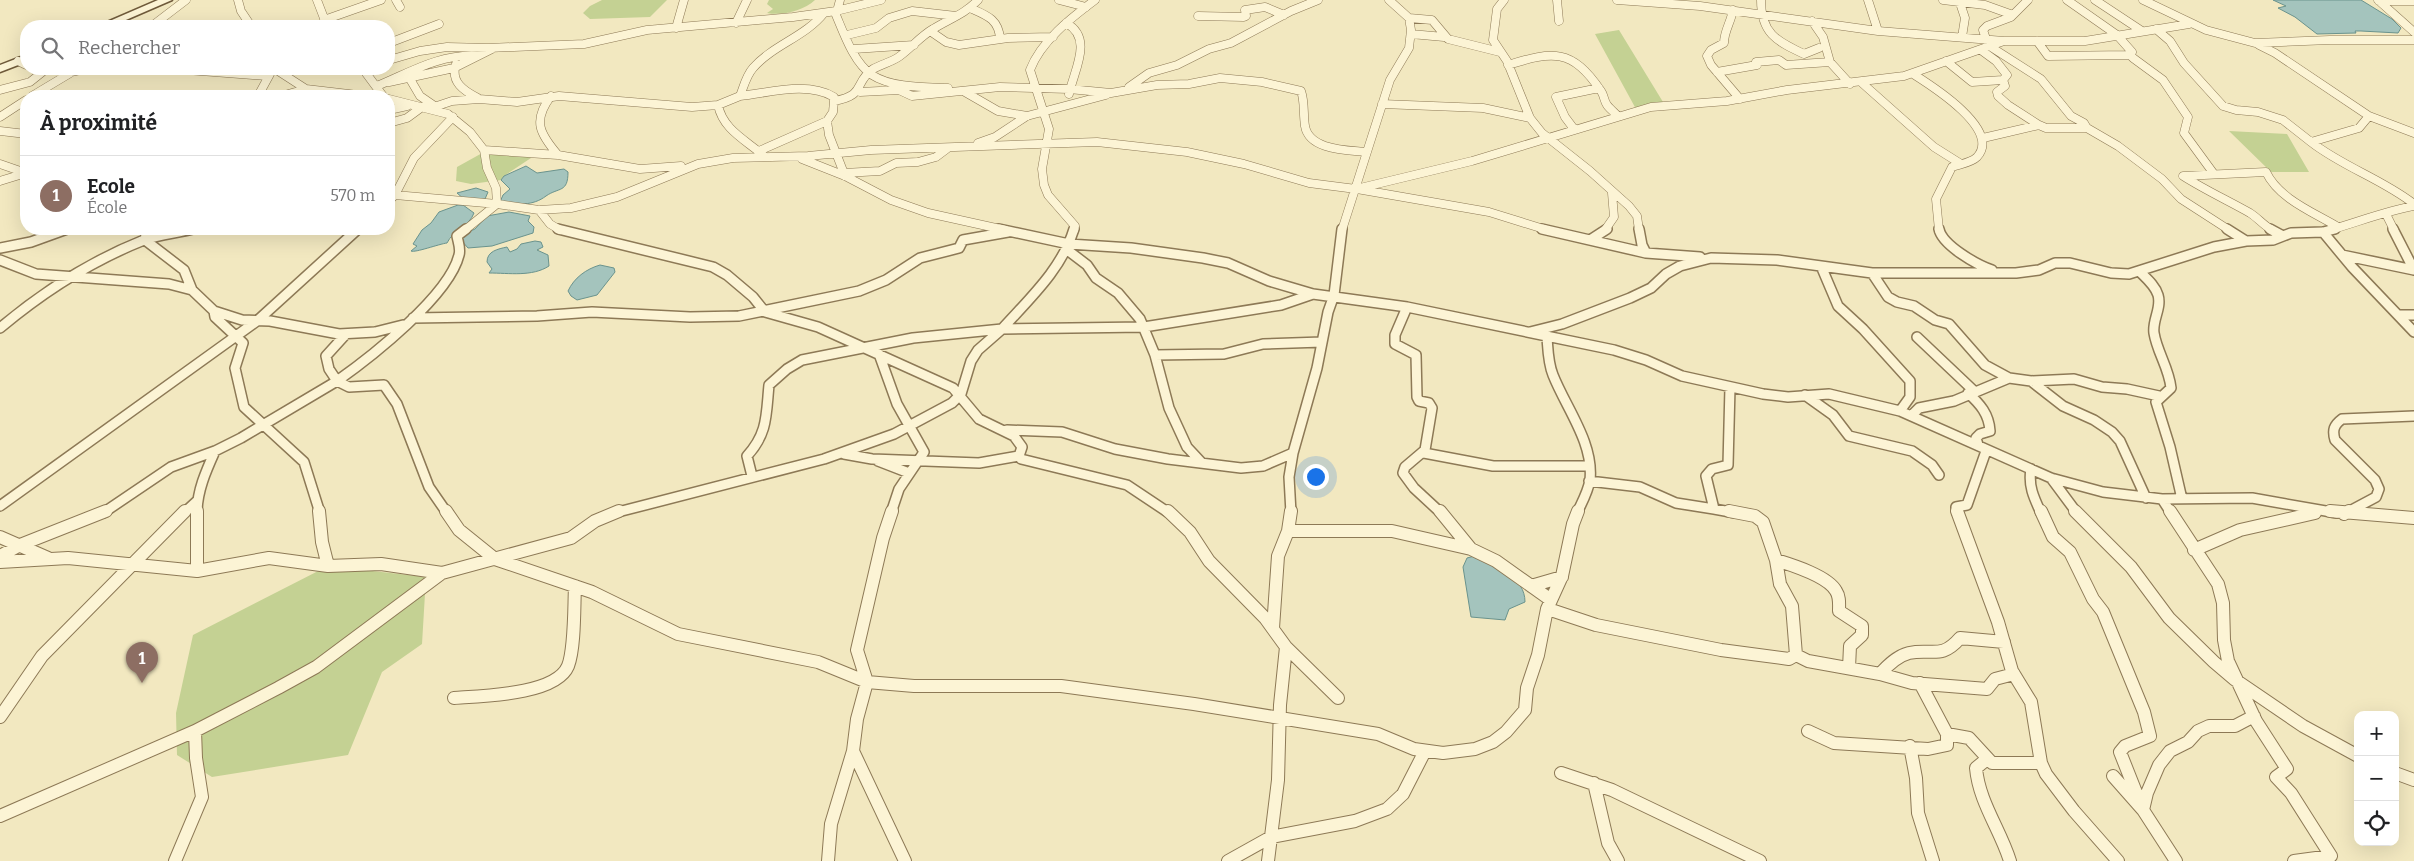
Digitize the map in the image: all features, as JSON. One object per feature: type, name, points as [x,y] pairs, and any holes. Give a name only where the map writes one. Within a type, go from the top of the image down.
[{"type":"street","points":[[118,20],[167,0]]},
{"type":"street","points":[[160,20],[186,0]]},
{"type":"street","points":[[238,0],[241,11],[247,20]]},
{"type":"street","points":[[317,0],[325,20]]},
{"type":"street","points":[[333,20],[381,0]]},
{"type":"street","points":[[676,28],[684,0]]},
{"type":"street","points":[[736,23],[747,0]]},
{"type":"street","points":[[840,0],[836,11],[854,49],[869,72],[890,80],[964,91],[979,98],[998,111],[1028,116]]},
{"type":"street","points":[[395,58],[427,50],[462,47],[493,48],[584,44],[647,30],[736,23],[824,13],[881,0]]},
{"type":"street","points":[[860,92],[869,72],[898,58],[930,31],[960,16],[978,0]]},
{"type":"street","points":[[1059,0],[1086,7]]},
{"type":"street","points":[[0,562],[68,558],[197,571],[269,558],[328,566],[381,564],[442,572],[570,538],[605,516],[752,476],[843,454],[940,411],[961,394],[970,361],[978,350],[1002,329],[1042,284],[1067,246],[1075,226],[1048,194],[1044,185],[1042,169],[1048,144],[1049,129],[1042,112],[1037,88],[1031,75],[1031,65],[1053,37],[1095,0]]},
{"type":"street","points":[[965,147],[995,137],[1028,116],[1133,85],[1149,72],[1177,65],[1209,49],[1231,43],[1284,15],[1318,0]]},
{"type":"street","points":[[1273,628],[1278,556],[1288,532],[1292,508],[1289,476],[1293,453],[1308,394],[1317,368],[1334,295],[1338,271],[1340,235],[1356,189],[1365,152],[1390,80],[1409,48],[1411,34],[1408,18],[1389,0]]},
{"type":"street","points":[[1504,0],[1497,9],[1492,35],[1508,65],[1530,118],[1548,139],[1590,171],[1629,206],[1637,216],[1642,245],[1646,252]]},
{"type":"street","points":[[1557,0],[1559,20]]},
{"type":"street","points":[[1618,0],[1700,6],[1878,31],[1962,37],[1988,43],[2042,78],[2071,116],[2125,150],[2162,178],[2181,199],[2246,241]]},
{"type":"street","points":[[1700,6],[1719,0]]},
{"type":"street","points":[[1761,0],[1760,14],[1762,24],[1772,36],[1789,48],[1804,54],[1820,48]]},
{"type":"street","points":[[1868,0],[1878,31]]},
{"type":"street","points":[[1943,0],[1984,5],[2013,14]]},
{"type":"street","points":[[1988,43],[1983,30],[1987,26],[2003,21],[2028,0]]},
{"type":"street","points":[[2068,0],[2117,35],[2132,52],[2130,56]]},
{"type":"street","points":[[2095,0],[2142,31]]},
{"type":"street","points":[[2143,0],[2190,24],[2216,34],[2256,44],[2275,52],[2369,116],[2414,133]]},
{"type":"street","points":[[2379,0],[2414,1]]},
{"type":"street","points":[[2379,0],[2414,32]]},
{"type":"street","points":[[1959,1],[1965,18],[1962,37]]},
{"type":"street","points":[[1198,16],[1244,17],[1246,16],[1245,10],[1265,7],[1284,15]]},
{"type":"street","points":[[970,8],[998,24],[1000,39]]},
{"type":"street","points":[[847,35],[873,28],[886,22],[889,18],[912,10],[930,15],[960,16]]},
{"type":"street","points":[[1733,10],[1731,21],[1724,35],[1724,43],[1711,50],[1707,56],[1717,72],[1740,99]]},
{"type":"street","points":[[740,96],[747,76],[755,66],[812,26],[824,13]]},
{"type":"street","points":[[1408,18],[1436,21],[1444,37]]},
{"type":"street","points":[[1812,21],[1823,37],[1830,62],[1850,84]]},
{"type":"street","points":[[395,41],[439,24]]},
{"type":"street","points":[[1066,24],[1077,27],[1080,31],[1082,45],[1069,89],[1067,105]]},
{"type":"street","points":[[1356,189],[1472,161],[1548,139],[1574,129],[1651,108],[1740,99],[1787,90],[1862,83],[1913,74],[1981,50],[1988,43],[2004,41],[2086,41],[2190,24]]},
{"type":"street","points":[[2170,27],[2176,37],[2174,47]]},
{"type":"street","points":[[2156,29],[2174,47],[2184,63],[2223,106],[2236,110],[2258,112],[2283,120],[2330,157],[2395,189],[2414,205]]},
{"type":"street","points":[[930,31],[946,42],[959,45],[1000,39],[1053,37]]},
{"type":"street","points":[[1411,34],[1444,37],[1500,52]]},
{"type":"street","points":[[2256,44],[2317,40],[2414,40]]},
{"type":"street","points":[[2037,41],[2048,56],[2130,56],[2160,77],[2174,94],[2188,117],[2184,132],[2190,143],[2209,162],[2214,174]]},
{"type":"street","points":[[854,49],[914,44]]},
{"type":"street","points":[[462,47],[454,68],[455,81],[462,90],[479,99]]},
{"type":"street","points":[[377,86],[409,76],[454,68],[493,48]]},
{"type":"street","points":[[1981,50],[1996,61],[2006,75],[2003,80],[2004,86],[1997,92],[1998,96],[2046,128],[2088,128]]},
{"type":"street","points":[[405,55],[410,63],[409,76],[420,96],[430,107]]},
{"type":"street","points":[[409,76],[432,61],[458,55],[478,56]]},
{"type":"street","points":[[1508,65],[1530,58],[1562,55],[1580,65],[1599,88],[1607,105],[1618,116]]},
{"type":"street","points":[[1717,72],[1757,65],[1756,62],[1780,60],[1786,65],[1830,62]]},
{"type":"street","points":[[1946,61],[1972,82],[2003,80]]},
{"type":"street","points":[[0,69],[20,63]]},
{"type":"street","points":[[1913,74],[1936,89],[1970,117],[1984,138],[1982,149],[1975,158],[1950,169],[1937,196],[1937,224],[1943,238],[1975,264],[2000,274]]},
{"type":"street","points":[[0,90],[30,82],[37,75]]},
{"type":"street","points":[[42,90],[67,75]]},
{"type":"street","points":[[254,75],[267,76],[261,90]]},
{"type":"street","points":[[284,75],[306,89]]},
{"type":"street","points":[[368,75],[379,90]]},
{"type":"street","points":[[834,101],[849,99],[860,92],[899,90],[912,96],[988,88],[1069,89],[1111,93],[1156,85],[1189,84],[1220,78],[1284,86],[1298,90],[1302,94],[1306,132],[1309,137],[1329,147],[1365,152]]},
{"type":"street","points":[[1862,83],[1881,95],[1938,149],[1961,164]]},
{"type":"street","points":[[1574,129],[1565,117],[1556,97],[1599,88]]},
{"type":"street","points":[[302,90],[315,90]]},
{"type":"street","points":[[452,101],[462,90]]},
{"type":"street","points":[[395,121],[430,107],[452,101],[479,99],[516,102],[551,96],[692,107],[718,105],[740,96],[811,90],[834,96],[833,112],[827,121],[762,153]]},
{"type":"street","points":[[551,96],[544,107],[540,129],[542,136],[558,155]]},
{"type":"street","points":[[395,101],[408,105],[430,107],[448,114],[470,132],[484,150],[487,168],[496,188],[497,204]]},
{"type":"street","points":[[0,118],[20,104]]},
{"type":"street","points":[[1382,104],[1483,108],[1530,118]]},
{"type":"street","points":[[395,108],[408,105]]},
{"type":"street","points":[[718,105],[718,112],[730,130],[762,153]]},
{"type":"street","points":[[2311,142],[2359,128],[2369,116]]},
{"type":"street","points":[[395,190],[414,158],[453,118]]},
{"type":"street","points":[[827,121],[827,130],[845,175]]},
{"type":"street","points":[[1984,138],[2039,125]]},
{"type":"street","points":[[2,133],[20,134]]},
{"type":"street","points":[[484,150],[558,155],[640,169],[661,169],[762,153],[792,156],[871,150],[1097,142],[1187,152],[1244,164],[1309,183],[1356,189],[1489,212],[1536,227],[1646,252],[1710,258],[1770,259],[1872,273],[2000,274],[2039,270],[2055,263],[2085,265],[2111,274],[2130,274],[2214,247],[2246,241],[2273,240],[2291,234],[2323,232],[2414,205]]},
{"type":"street","points":[[845,175],[880,171],[896,163],[918,162],[936,157],[948,148]]},
{"type":"street","points":[[792,156],[845,175],[891,200],[928,213],[1014,231],[1067,246],[1131,248],[1228,263],[1269,281],[1313,294],[1334,295],[1407,307],[1614,350],[1646,360],[1682,376],[1730,387],[1788,397],[1829,394],[1900,411],[2051,478],[2103,492],[2162,499],[2252,498],[2344,514],[2414,518]]},
{"type":"street","points":[[0,164],[20,170]]},
{"type":"street","points":[[395,197],[497,204],[539,210],[571,208],[610,200],[698,164]]},
{"type":"street","points":[[2162,178],[2257,171],[2266,172],[2271,182],[2282,193],[2338,227]]},
{"type":"street","points":[[0,181],[20,173]]},
{"type":"street","points":[[2183,176],[2207,192],[2252,214],[2263,225],[2283,236]]},
{"type":"street","points":[[1590,240],[1599,236],[1611,224],[1616,210],[1612,199],[1612,192]]},
{"type":"street","points":[[0,556],[20,545],[110,510],[179,462],[215,451],[337,381],[376,353],[436,294],[455,266],[460,253],[457,236],[497,204]]},
{"type":"street","points":[[539,210],[550,224],[560,230],[713,267],[727,275],[753,297],[765,312],[818,327],[943,383],[961,394],[980,419],[1007,430],[1062,432],[1115,449],[1168,459],[1241,468],[1256,468],[1293,453]]},
{"type":"street","points":[[2386,214],[2414,270]]},
{"type":"street","points":[[145,240],[162,255],[184,270],[192,290],[214,310],[242,320],[277,322],[320,332],[346,334],[376,332],[410,321],[592,312],[724,317],[765,312],[859,292],[886,280],[920,258],[960,248],[963,240],[1014,231]]},
{"type":"street","points":[[2323,232],[2414,332]]},
{"type":"street","points":[[0,248],[32,242],[51,235]]},
{"type":"street","points":[[145,240],[146,235]]},
{"type":"street","points":[[0,328],[36,299],[67,278],[145,240],[167,235]]},
{"type":"street","points":[[0,506],[258,321],[297,286],[328,254],[351,235]]},
{"type":"street","points":[[1067,246],[1087,265],[1096,278],[1118,293],[1140,320],[1155,356],[1169,408],[1187,447],[1201,462]]},
{"type":"street","points":[[2342,255],[2414,270]]},
{"type":"street","points":[[1526,332],[1562,324],[1630,298],[1651,288],[1666,274],[1680,266],[1710,258]]},
{"type":"street","points":[[0,260],[36,274],[67,278],[169,284],[192,290]]},
{"type":"street","points":[[1821,266],[1838,306],[1863,329],[1910,381],[1913,388],[1912,394],[1900,411]]},
{"type":"street","points":[[2139,271],[2158,295],[2159,307],[2154,322],[2154,332],[2171,377],[2171,388],[2160,396],[2156,402],[2172,454],[2182,499]]},
{"type":"street","points":[[1872,273],[1888,297],[1897,302],[1914,306],[1935,320],[1949,324],[1984,365],[2009,378],[2031,381],[2060,378],[2074,379],[2102,387],[2127,389],[2160,396]]},
{"type":"street","points":[[752,476],[746,456],[758,444],[765,429],[769,387],[772,382],[801,361],[864,346],[959,332],[1002,329],[1144,327],[1281,305],[1313,294]]},
{"type":"street","points":[[1407,307],[1395,335],[1395,344],[1416,355],[1417,397],[1420,401],[1432,406],[1424,453],[1404,467],[1404,476],[1444,515],[1471,549]]},
{"type":"street","points":[[214,310],[215,317],[243,343],[235,368],[238,393],[244,407],[304,462],[320,514],[322,542],[328,566]]},
{"type":"street","points":[[2398,315],[2414,315]]},
{"type":"street","points":[[346,334],[326,356],[329,368],[337,381],[349,387],[384,385],[397,404],[429,487],[459,530],[494,559],[575,586],[678,634],[818,662],[867,682],[914,686],[1061,686],[1281,718],[1386,736],[1401,745],[1425,751],[1468,751],[1494,742],[1525,710],[1525,696],[1538,657],[1549,604],[1562,577],[1573,523],[1589,487],[1588,466],[1576,424],[1557,386],[1548,360],[1547,337]]},
{"type":"street","points":[[1917,337],[1981,404],[1990,425],[1990,432],[1980,434],[1976,438],[1982,448],[1984,462],[1976,478],[1967,505],[1956,507],[1957,514],[1971,547],[1976,568],[1984,584],[2014,674],[2034,710],[2041,763],[2046,774],[2074,811],[2118,861]]},
{"type":"street","points":[[1155,356],[1224,354],[1263,344],[1322,342]]},
{"type":"street","points":[[828,861],[830,824],[853,752],[857,718],[867,682],[857,650],[883,538],[899,489],[924,452],[897,404],[879,354]]},
{"type":"street","points":[[1912,416],[1919,408],[1954,402],[1971,392],[2009,378]]},
{"type":"street","points":[[2031,381],[2063,406],[2094,420],[2116,436],[2146,498]]},
{"type":"street","points":[[1714,509],[1706,476],[1712,469],[1728,465],[1730,387]]},
{"type":"street","points":[[1804,395],[1833,414],[1842,431],[1854,437],[1897,447],[1923,456],[1939,474]]},
{"type":"street","points":[[2344,514],[2376,497],[2379,488],[2375,480],[2335,440],[2332,432],[2334,425],[2342,419],[2414,416]]},
{"type":"street","points":[[1007,430],[1022,447],[1019,456]]},
{"type":"street","points":[[197,571],[197,502],[205,472],[215,451]]},
{"type":"street","points":[[1424,453],[1493,466],[1588,466]]},
{"type":"street","points":[[843,454],[872,459],[979,463],[1019,456],[1024,460],[1114,481],[1127,486],[1164,508],[1190,532],[1209,561],[1273,628],[1286,647],[1338,698]]},
{"type":"street","points":[[872,459],[909,473]]},
{"type":"street","points":[[2031,469],[2029,484],[2034,498],[2053,537],[2070,552],[2093,599],[2103,612],[2144,712],[2150,736],[2125,746],[2120,752],[2143,810]]},
{"type":"street","points":[[2051,478],[2073,510],[2131,567],[2169,618],[2234,679],[2303,726],[2354,754]]},
{"type":"street","points":[[1589,481],[1640,487],[1676,502],[1760,518],[1776,560],[1780,584],[1792,606],[1796,655]]},
{"type":"street","points":[[2162,499],[2222,593],[2224,640],[2234,679],[2286,769],[2276,777],[2291,793],[2333,858],[2294,861]]},
{"type":"street","points":[[0,717],[42,656],[169,526],[197,502]]},
{"type":"street","points":[[2194,550],[2240,530],[2320,511]]},
{"type":"street","points":[[1288,532],[1392,531],[1471,549],[1496,561],[1531,586],[1549,604],[1587,623],[1721,650],[1777,659],[1789,659],[1796,655]]},
{"type":"street","points":[[0,537],[51,559]]},
{"type":"street","points":[[1776,560],[1794,565],[1835,589],[1839,598],[1840,611],[1862,626],[1862,635],[1850,646],[1849,668]]},
{"type":"street","points":[[0,816],[195,731],[316,667],[442,572]]},
{"type":"street","points":[[1531,586],[1562,577]]},
{"type":"street","points":[[454,698],[531,688],[560,676],[568,667],[570,658],[575,586]]},
{"type":"street","points":[[1880,674],[1892,660],[1910,652],[1942,653],[1954,646],[1960,638],[2004,642]]},
{"type":"street","points":[[1268,861],[1278,780],[1280,705],[1286,647]]},
{"type":"street","points":[[1796,655],[1808,661],[1920,683],[1987,688],[1995,678],[2014,674]]},
{"type":"street","points":[[1808,731],[1834,743],[1928,748],[1948,745],[1948,734],[1920,683]]},
{"type":"street","points":[[2143,810],[2147,793],[2159,765],[2170,751],[2188,742],[2198,731],[2209,726],[2235,726],[2254,716]]},
{"type":"street","points":[[174,861],[202,797],[196,758],[195,731]]},
{"type":"street","points":[[1948,734],[1969,738],[1987,759],[1992,762],[2041,763]]},
{"type":"street","points":[[1910,746],[1916,778],[1918,813],[1933,861]]},
{"type":"street","points":[[1228,861],[1270,837],[1352,821],[1381,810],[1399,798],[1425,751]]},
{"type":"street","points":[[853,752],[903,860]]},
{"type":"street","points":[[1987,759],[1976,768],[1976,778],[1980,794],[2010,861]]},
{"type":"street","points":[[1561,772],[1594,783],[1650,808],[1722,846],[1760,861]]},
{"type":"street","points":[[2399,775],[2414,780]]},
{"type":"street","points":[[2113,776],[2143,810],[2176,861]]},
{"type":"street","points":[[1594,783],[1608,843],[1618,861]]},
{"type":"green space","points":[[602,0],[667,0],[650,17],[590,19],[583,13],[590,6]]},
{"type":"green space","points":[[769,0],[815,0],[798,10],[779,14],[767,13],[773,9],[767,4]]},
{"type":"green space","points":[[1619,30],[1663,102],[1636,109],[1595,34]]},
{"type":"green space","points":[[2229,131],[2287,134],[2309,172],[2271,172]]},
{"type":"green space","points":[[484,152],[529,153],[531,158],[501,180],[471,184],[456,181],[457,167]]},
{"type":"green space","points":[[328,566],[426,577],[422,644],[382,672],[348,755],[212,777],[177,755],[176,713],[193,635]]},
{"type":"water","points":[[2273,0],[2361,0],[2392,19],[2401,28],[2398,33],[2355,31],[2356,33],[2317,34],[2295,17],[2278,8],[2286,6]]},
{"type":"water","points":[[526,166],[537,173],[564,169],[568,172],[568,179],[562,188],[536,202],[519,204],[500,202],[503,195],[510,189],[501,180],[504,176]]},
{"type":"water","points":[[476,188],[488,192],[485,199],[465,200],[457,193]]},
{"type":"water","points":[[463,205],[474,213],[469,222],[453,235],[447,243],[411,251],[417,246],[413,244],[422,230],[431,223],[439,212]]},
{"type":"water","points":[[509,212],[530,216],[528,221],[534,227],[533,233],[492,246],[468,248],[461,240],[462,235],[475,229],[487,216]]},
{"type":"water","points":[[535,241],[541,242],[543,247],[537,250],[548,255],[549,266],[528,273],[489,273],[492,269],[487,262],[487,258],[491,253],[507,247],[510,252],[517,249],[521,244]]},
{"type":"water","points":[[600,265],[614,268],[615,272],[597,295],[577,300],[571,296],[568,291],[577,278]]},
{"type":"water","points":[[1478,555],[1509,574],[1515,579],[1524,593],[1525,602],[1509,609],[1505,620],[1471,617],[1463,567],[1467,558]]},
{"type":"place","name":"Ecole","points":[[142,683]]}]
